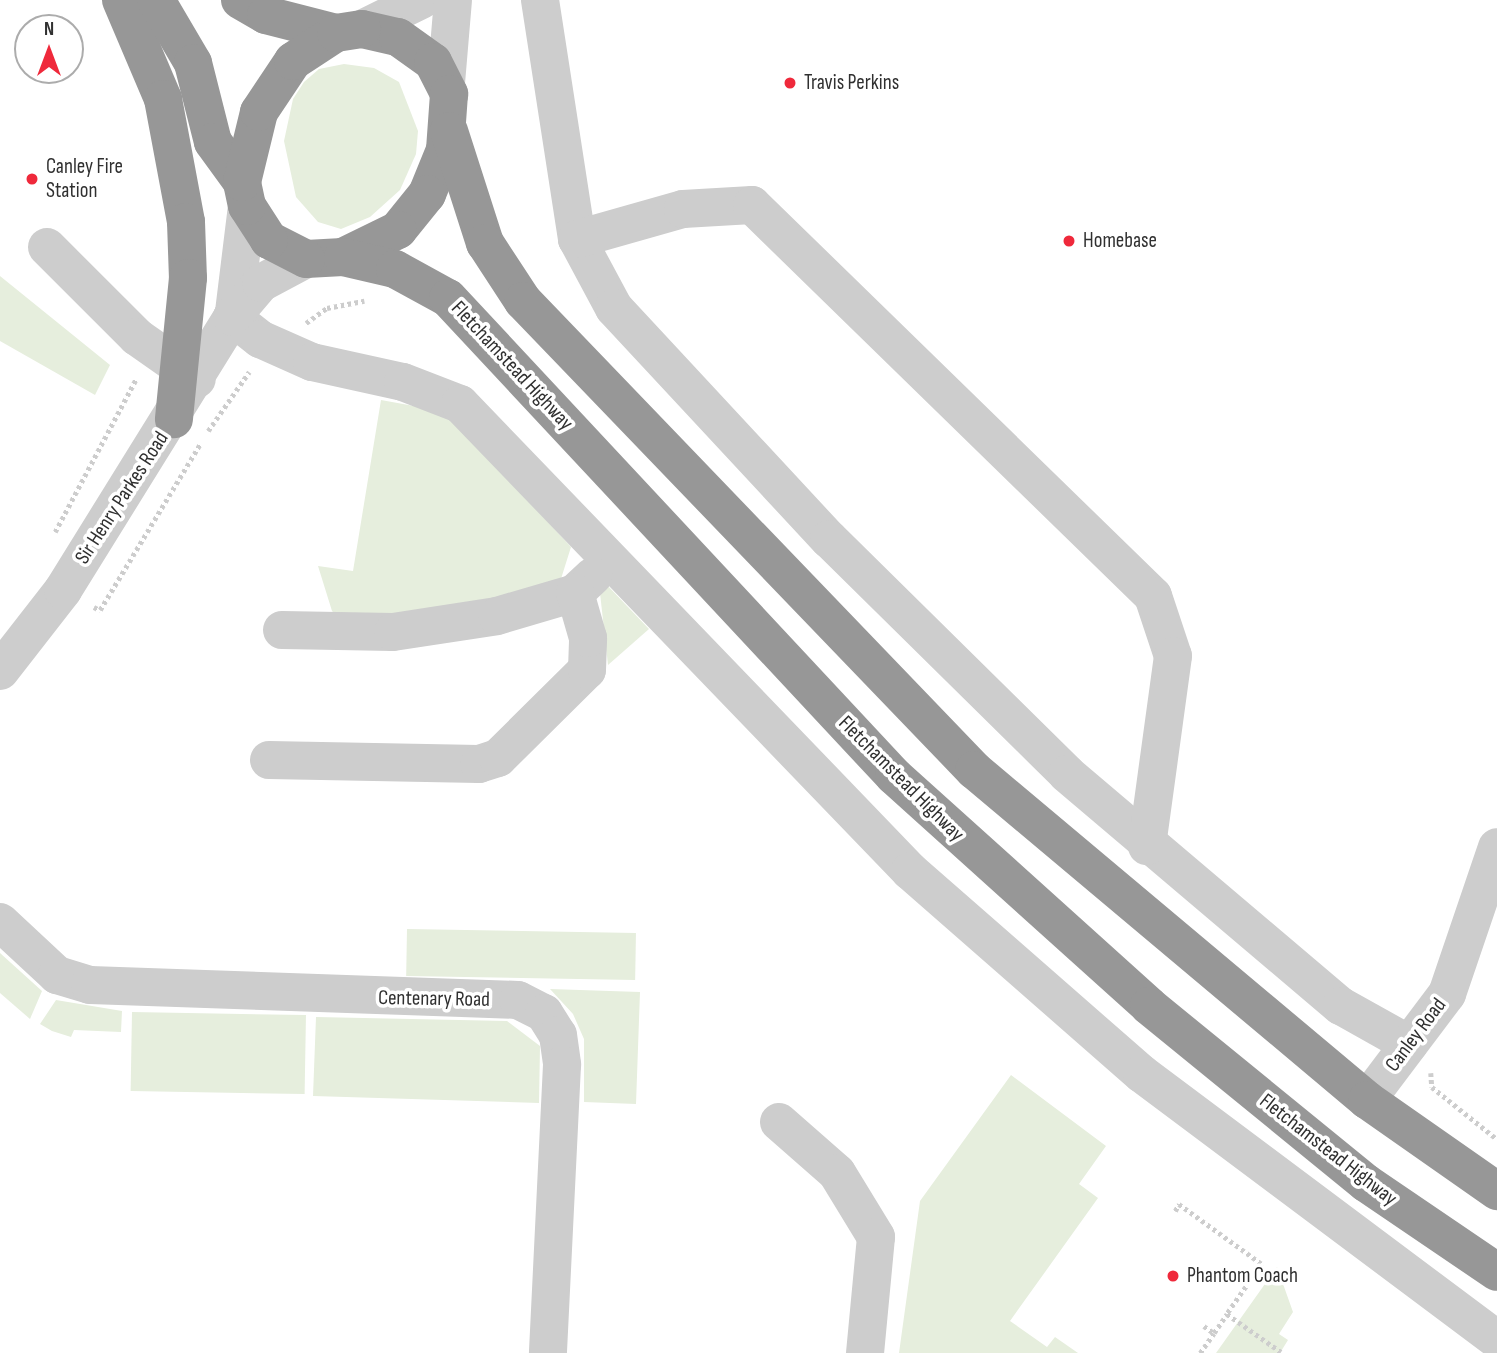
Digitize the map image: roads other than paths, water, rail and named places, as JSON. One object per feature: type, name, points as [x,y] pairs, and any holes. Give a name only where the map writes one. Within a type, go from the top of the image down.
[{"type":"highway","points":[[121,0],[163,99],[179,170],[188,278],[176,364],[174,419]]},
{"type":"highway","points":[[156,0],[193,63],[213,142],[269,240],[324,258],[373,246],[408,219],[438,173],[449,131]]},
{"type":"highway","points":[[240,0],[266,15],[349,31],[418,49],[446,83],[449,131],[485,243],[523,301],[593,377],[974,770],[1367,1100],[1497,1191]]},
{"type":"highway","points":[[245,194],[265,93],[293,61],[349,31]]},
{"type":"highway","name":"Fletchamstead Highway","points":[[324,258],[395,269],[448,298],[894,776],[1149,1006],[1438,1234],[1497,1272]]},
{"type":"highway","points":[[1438,1234],[1497,1282]]},
{"type":"street","points":[[349,31],[421,0]]},
{"type":"street","points":[[446,83],[453,0]]},
{"type":"street","points":[[540,0],[577,239],[614,308],[820,529],[1147,846],[1341,1006],[1420,1055]]},
{"type":"street","points":[[232,317],[245,194]]},
{"type":"street","points":[[577,239],[683,209],[752,205],[1153,597],[1173,656],[1147,846]]},
{"type":"street","points":[[47,247],[176,364],[232,317],[261,283],[324,258]]},
{"type":"street","points":[[232,317],[274,345],[460,404],[920,880],[1160,1087],[1497,1340]]},
{"type":"street","name":"Sir Henry Parkes Road","points":[[0,671],[56,600],[174,419]]},
{"type":"street","points":[[282,630],[393,632],[497,616],[575,593],[609,560]]},
{"type":"street","points":[[269,760],[491,762],[576,688],[587,670],[588,638],[575,593]]},
{"type":"street","name":"Canley Road","points":[[1367,1100],[1420,1055],[1447,994],[1497,847]]},
{"type":"street","name":"Centenary Road","points":[[0,922],[57,975],[90,985],[518,1000],[544,1013],[558,1035],[562,1065],[548,1353]]},
{"type":"street","points":[[779,1122],[837,1173],[876,1237],[865,1353]]},
{"type":"place","name":"Travis Perkins","points":[[790,83]]},
{"type":"place","name":"Canley Fire Station","points":[[32,179]]},
{"type":"place","name":"Homebase","points":[[1069,241]]},
{"type":"place","name":"Phantom Coach","points":[[1173,1276]]}]
